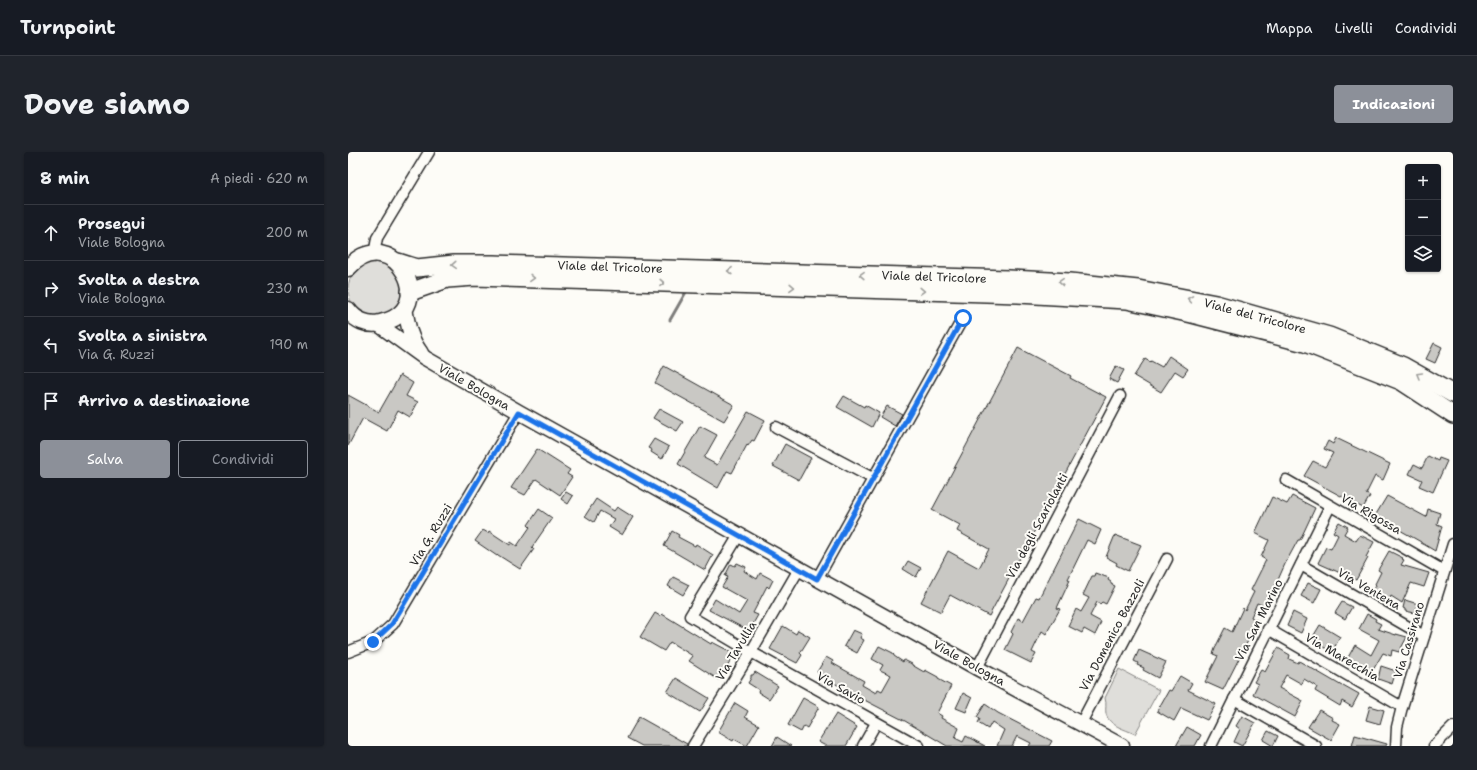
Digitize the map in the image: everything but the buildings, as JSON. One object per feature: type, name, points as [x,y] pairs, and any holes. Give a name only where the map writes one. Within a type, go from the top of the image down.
[{"type":"highway","name":"Viale del Tricolore","points":[[398,262],[417,268],[454,264],[509,264],[1024,280],[1070,282],[1138,289],[1216,304],[1329,336],[1403,366],[1453,394]]},
{"type":"highway","name":"Viale del Tricolore","points":[[408,300],[447,279],[475,277],[1010,294],[1128,300],[1305,342],[1401,381],[1453,414]]},
{"type":"main road","points":[[348,310],[356,318],[378,324],[398,316],[408,300],[408,276],[404,268],[398,262],[386,256],[374,255],[359,259],[350,265]]},
{"type":"main road","name":"Viale Bologna","points":[[408,300],[409,330],[415,344],[425,358]]},
{"type":"main road","name":"Viale Bologna","points":[[378,324],[425,358],[519,412],[977,668],[1122,746]]},
{"type":"street","points":[[374,255],[377,238],[429,152]]},
{"type":"street","points":[[817,579],[963,318]]},
{"type":"street","name":"Via degli Scariolanti","points":[[977,668],[1120,396]]},
{"type":"street","name":"Via G. Ruzzi","points":[[348,652],[373,642],[392,624],[519,412]]},
{"type":"street","points":[[776,427],[874,479]]},
{"type":"street","name":"Via Rigossa","points":[[1286,480],[1444,571]]},
{"type":"street","name":"Via San Marino","points":[[1211,746],[1330,506]]},
{"type":"street","name":"Via Savio","points":[[739,535],[690,616],[876,723],[919,746]]},
{"type":"street","name":"Via Cassirano","points":[[1396,746],[1397,727],[1402,707],[1453,544]]},
{"type":"street","name":"Via Domenico Bazzoli","points":[[1081,723],[1167,559]]},
{"type":"street","name":"Via Ventena","points":[[1301,565],[1424,636]]},
{"type":"street","name":"Via Tavullia","points":[[693,746],[752,652],[799,569]]},
{"type":"street","name":"Via Marecchia","points":[[1268,629],[1402,707]]},
{"type":"street","points":[[1234,699],[1316,746]]},
{"type":"street","points":[[863,746],[876,723]]},
{"type":"street","points":[[1434,746],[1453,727]]},
{"type":"shaded area","points":[[370,262],[380,262],[390,266],[398,274],[402,284],[402,294],[398,304],[390,312],[380,316],[370,316],[360,312],[352,304],[348,294],[348,284],[352,274],[360,266]]},
{"type":"shaded area","points":[[1119,669],[1159,690],[1135,734],[1114,724],[1110,721],[1106,714],[1105,698]]},
{"type":"waterway","points":[[670,320],[686,292]]},
{"type":"route","points":[[373,642],[392,624],[519,412],[817,579],[963,318]]}]
